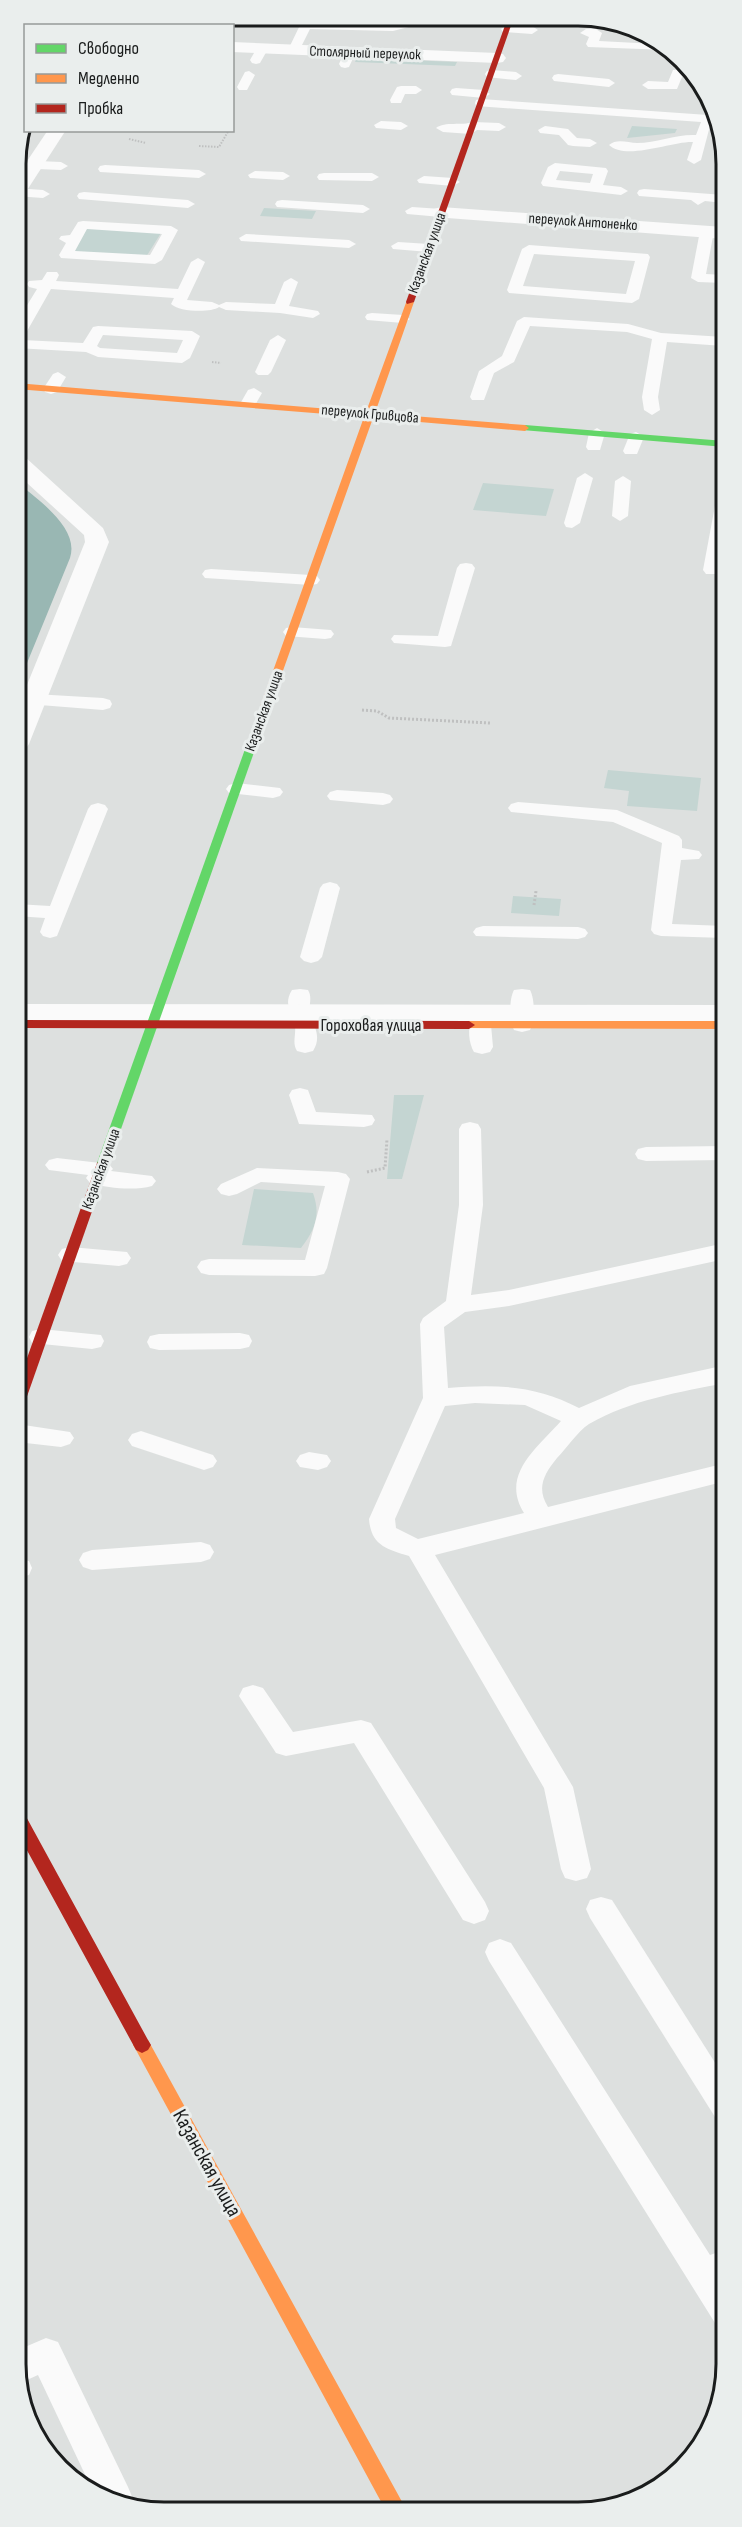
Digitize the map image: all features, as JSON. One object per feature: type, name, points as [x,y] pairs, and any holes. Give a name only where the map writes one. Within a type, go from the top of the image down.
[{"type":"street","name":"Казанская улица","points":[[26,1379],[509,26]]},
{"type":"street","name":"Столярный переулок","points":[[234,48],[259,54],[294,50],[347,58],[494,67]]},
{"type":"street","points":[[26,177],[56,132]]},
{"type":"street","name":"переулок Антоненко","points":[[441,213],[579,226],[703,229]]},
{"type":"street","name":"переулок Гривцова","points":[[26,385],[54,383],[251,398],[370,414],[474,411],[596,440],[643,432],[716,443]]},
{"type":"street","points":[[26,470],[95,533],[97,542],[26,720]]},
{"type":"street","name":"Гороховая улица","points":[[302,1011],[480,1024],[522,1011],[716,1024]]},
{"type":"street","name":"Гороховая улица","points":[[26,1024],[302,1011],[716,1014]]},
{"type":"street","name":"Гороховая улица","points":[[26,1012],[154,1018]]},
{"type":"street","name":"Казанская улица","points":[[26,1832],[392,2502]]},
{"type":"lane","points":[[294,50],[305,26]]},
{"type":"lane","points":[[367,26],[397,26]]},
{"type":"lane","points":[[521,26],[532,30]]},
{"type":"lane","points":[[594,30],[592,44],[652,47]]},
{"type":"lane","points":[[494,67],[516,76]]},
{"type":"lane","points":[[648,85],[673,86],[677,73],[682,73]]},
{"type":"lane","points":[[243,87],[249,75]]},
{"type":"lane","points":[[556,108],[563,78],[609,83]]},
{"type":"lane","points":[[396,100],[401,90],[416,90]]},
{"type":"lane","points":[[456,92],[556,108],[707,115]]},
{"type":"lane","points":[[694,160],[708,117]]},
{"type":"lane","points":[[381,125],[401,126]]},
{"type":"lane","points":[[443,128],[499,127]]},
{"type":"lane","points":[[545,130],[562,132],[573,142],[590,143]]},
{"type":"lane","points":[[616,146],[640,147],[684,138],[701,139]]},
{"type":"lane","points":[[26,165],[61,166]]},
{"type":"lane","points":[[264,166],[255,175],[283,176]]},
{"type":"lane","points":[[105,169],[199,174]]},
{"type":"lane","points":[[324,177],[372,177]]},
{"type":"lane","points":[[424,180],[453,182]]},
{"type":"lane","points":[[595,187],[594,189],[621,191]]},
{"type":"lane","points":[[26,193],[43,194]]},
{"type":"lane","points":[[644,193],[716,199]]},
{"type":"lane","points":[[84,196],[188,204]]},
{"type":"lane","points":[[282,204],[363,209]]},
{"type":"lane","points":[[412,212],[441,213]]},
{"type":"lane","points":[[83,225],[171,230],[155,260],[66,255],[70,239],[83,225]]},
{"type":"lane","points":[[703,229],[698,278],[716,279]]},
{"type":"lane","points":[[246,238],[349,244]]},
{"type":"lane","points":[[399,246],[429,248]]},
{"type":"lane","points":[[528,249],[573,250],[643,257],[632,299],[514,291],[528,249]]},
{"type":"lane","points":[[198,262],[178,304],[280,309],[314,314]]},
{"type":"lane","points":[[26,317],[44,281],[183,294]]},
{"type":"lane","points":[[280,309],[291,282]]},
{"type":"lane","points":[[372,318],[403,319]]},
{"type":"lane","points":[[474,411],[488,371],[509,359],[524,321],[628,328],[660,337],[716,341]]},
{"type":"lane","points":[[26,337],[79,350],[182,358],[192,336],[98,330],[79,350]]},
{"type":"lane","points":[[643,432],[660,337]]},
{"type":"lane","points":[[263,372],[278,340]]},
{"type":"lane","points":[[572,523],[585,478]]},
{"type":"lane","points":[[620,516],[623,481]]},
{"type":"lane","points":[[400,639],[445,642],[466,568]]},
{"type":"lane","points":[[211,574],[311,580]]},
{"type":"lane","points":[[292,632],[325,634]]},
{"type":"lane","points":[[34,700],[103,704]]},
{"type":"lane","points":[[236,789],[273,792]]},
{"type":"lane","points":[[337,796],[383,800]]},
{"type":"lane","points":[[518,808],[617,816],[672,840],[682,854],[661,930],[716,932]]},
{"type":"lane","points":[[50,932],[98,809]]},
{"type":"lane","points":[[311,957],[330,888]]},
{"type":"lane","points":[[26,910],[58,913]]},
{"type":"lane","points":[[483,932],[531,938],[578,933]]},
{"type":"lane","points":[[302,1011],[304,1046]]},
{"type":"lane","points":[[480,1024],[482,1047]]},
{"type":"lane","points":[[300,1095],[307,1119],[364,1120]]},
{"type":"lane","points":[[458,1305],[471,1205],[470,1129]]},
{"type":"lane","points":[[646,1154],[716,1153]]},
{"type":"lane","points":[[57,1165],[144,1181]]},
{"type":"lane","points":[[209,1267],[315,1269],[339,1179],[257,1175],[229,1189]]},
{"type":"lane","points":[[716,1253],[509,1298],[458,1305],[432,1324],[436,1398],[382,1519],[383,1532],[399,1543],[418,1549],[716,1474]]},
{"type":"lane","points":[[70,1255],[119,1258]]},
{"type":"lane","points":[[41,1336],[92,1341]]},
{"type":"lane","points":[[159,1342],[240,1341]]},
{"type":"lane","points":[[541,1518],[529,1499],[528,1482],[538,1463],[578,1419],[639,1392],[716,1376]]},
{"type":"lane","points":[[436,1398],[497,1393],[532,1396],[559,1407],[578,1419]]},
{"type":"lane","points":[[26,1434],[61,1438]]},
{"type":"lane","points":[[141,1440],[204,1461]]},
{"type":"lane","points":[[418,1549],[558,1787],[576,1869]]},
{"type":"lane","points":[[92,1560],[201,1552]]},
{"type":"lane","points":[[254,1696],[286,1745],[361,1731],[474,1911]]},
{"type":"lane","points":[[602,1909],[716,2091]]},
{"type":"lane","points":[[500,1952],[715,2270]]},
{"type":"lane","points":[[26,2364],[46,2354],[111,2490]]},
{"type":"path","points":[[198,146],[219,147],[227,132]]},
{"type":"path","points":[[129,139],[156,144]]},
{"type":"path","points":[[362,710],[377,711],[389,718],[490,723]]},
{"type":"path","points":[[339,1179],[385,1168],[389,1128],[364,1120]]},
{"type":"shaded area","points":[[357,58],[457,62],[455,66],[355,62]]},
{"type":"shaded area","points":[[632,126],[677,129],[675,133],[627,138]]},
{"type":"shaded area","points":[[264,208],[316,211],[312,219],[260,216]]},
{"type":"shaded area","points":[[87,228],[161,233],[146,257],[72,252]]},
{"type":"shaded area","points":[[483,483],[554,489],[546,516],[473,510]]},
{"type":"shaded area","points":[[608,770],[701,778],[697,811],[627,806],[629,791],[604,788]]},
{"type":"shaded area","points":[[513,896],[561,899],[559,916],[511,913]]},
{"type":"shaded area","points":[[394,1095],[424,1095],[402,1179],[387,1179]]},
{"type":"shaded area","points":[[254,1189],[313,1193],[316,1208],[315,1222],[301,1248],[242,1245]]},
{"type":"water","points":[[26,489],[45,505],[63,525],[69,535],[70,558],[26,666]]},
{"type":"traffic: fast","points":[[525,428],[716,443]]},
{"type":"traffic: fast","points":[[103,1163],[259,724]]},
{"type":"traffic: slow","points":[[259,724],[410,302]]},
{"type":"traffic: slow","points":[[26,387],[525,428]]},
{"type":"traffic: slow","points":[[469,1025],[716,1025]]},
{"type":"traffic: slow","points":[[142,2045],[392,2502]]},
{"type":"traffic: jam","points":[[410,302],[508,26]]},
{"type":"traffic: jam","points":[[26,1024],[469,1025]]},
{"type":"traffic: jam","points":[[26,1380],[103,1163]]},
{"type":"traffic: jam","points":[[26,1832],[142,2045]]}]
